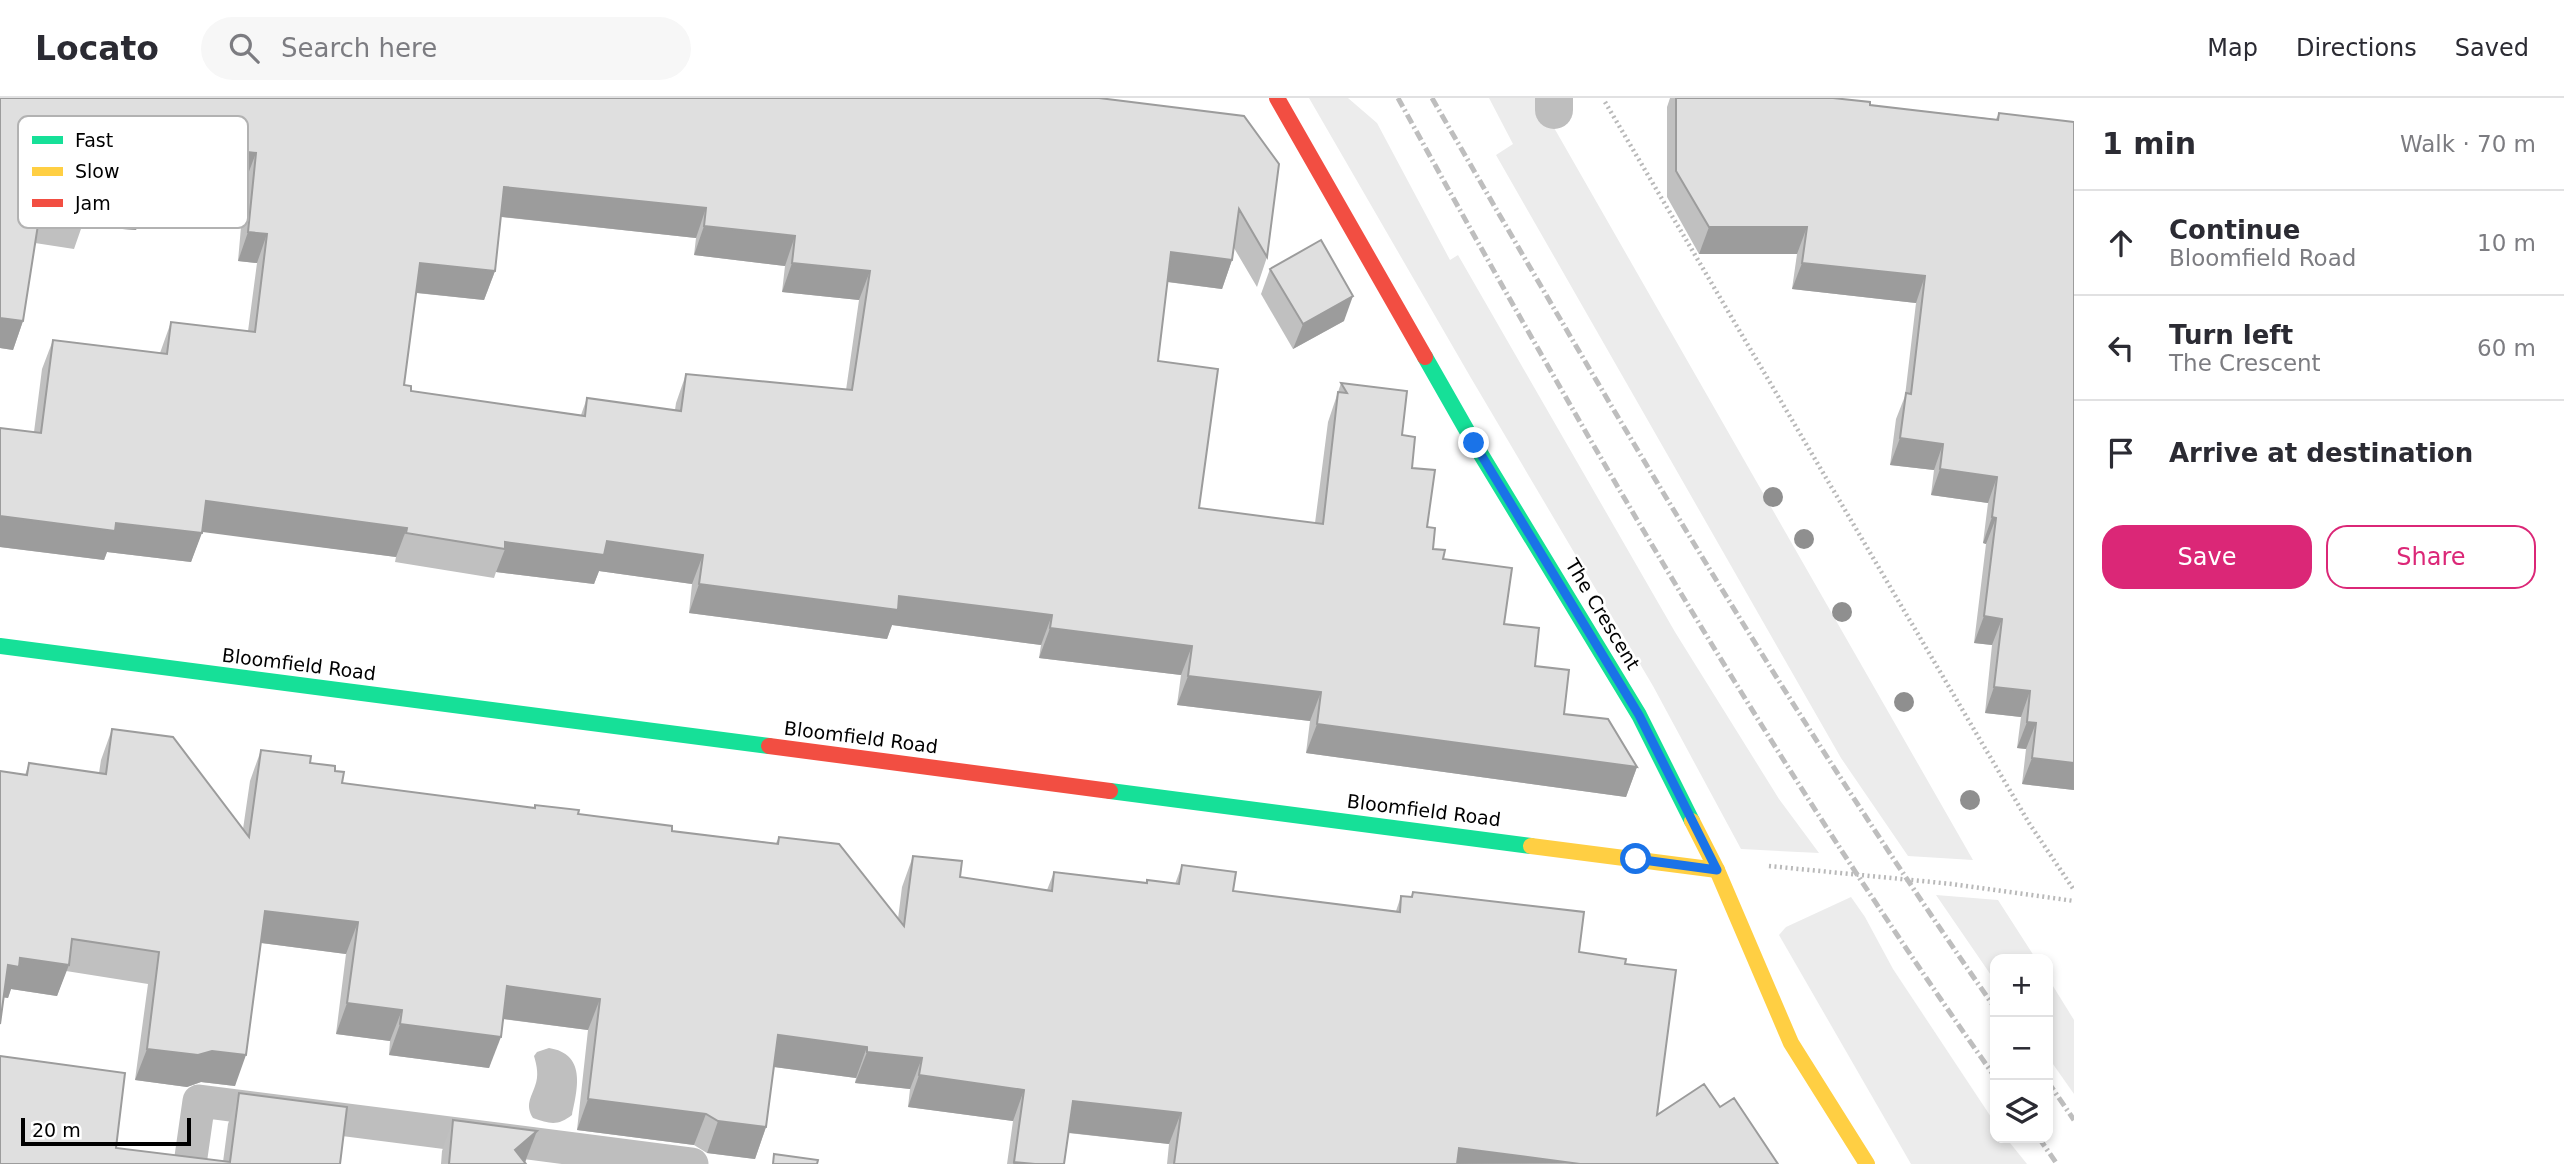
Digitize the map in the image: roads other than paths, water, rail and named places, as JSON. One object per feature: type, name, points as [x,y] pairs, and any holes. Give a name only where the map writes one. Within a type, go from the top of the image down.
[{"type":"street","name":"The Crescent","points":[[1277,98],[1474,443],[1639,715],[1717,870],[1791,1043],[1867,1164]]},
{"type":"street","name":"Bloomfield Road","points":[[0,646],[1717,870]]},
{"type":"lane","points":[[190,1164],[198,1101],[692,1164]]},
{"type":"railway","points":[[1398,98],[1609,473],[1683,596],[1834,840],[1990,1070]]},
{"type":"railway","points":[[1432,98],[1703,559],[1846,786],[1990,1001]]},
{"type":"railway","points":[[2053,1089],[2074,1120]]},
{"type":"railway","points":[[2042,1143],[2057,1164]]}]
